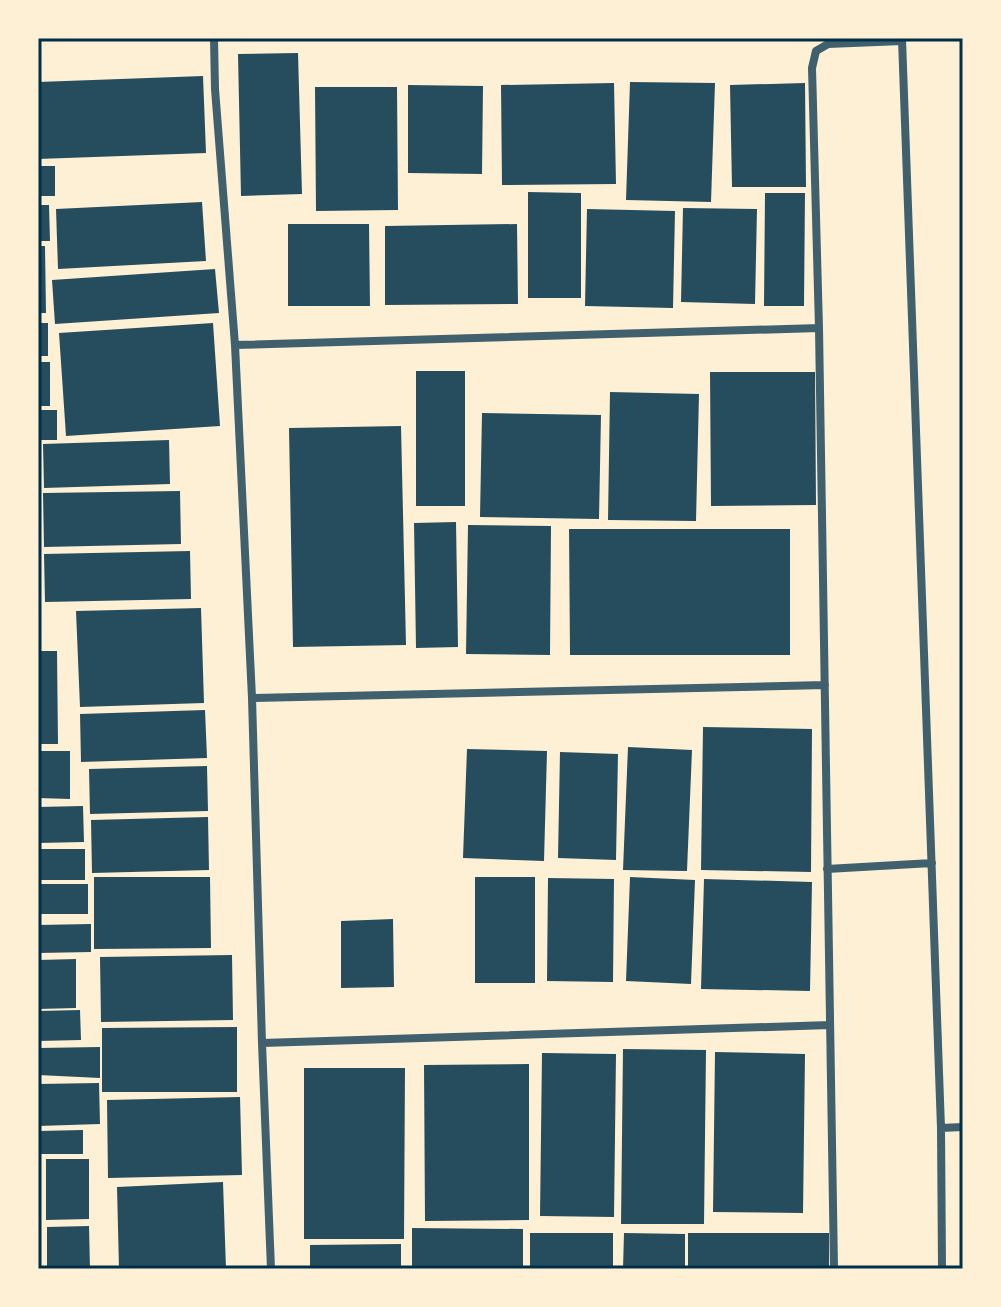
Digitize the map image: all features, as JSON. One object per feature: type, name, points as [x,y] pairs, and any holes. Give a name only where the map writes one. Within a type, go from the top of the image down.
[{"type":"street","points":[[214,38],[214,75],[235,345],[252,698],[271,1269]]},
{"type":"street","points":[[834,1269],[812,68],[816,51],[828,44],[902,40],[941,1128],[942,1269]]},
{"type":"street","points":[[235,345],[819,328]]},
{"type":"street","points":[[252,698],[825,685]]},
{"type":"street","points":[[827,869],[932,863]]},
{"type":"street","points":[[262,1043],[830,1025]]},
{"type":"street","points":[[941,1128],[963,1127]]},
{"type":"building","points":[[298,53],[302,194],[241,196],[238,54]]},
{"type":"building","points":[[203,76],[206,153],[38,159],[38,82]]},
{"type":"building","points":[[630,82],[715,83],[711,202],[626,200]]},
{"type":"building","points":[[614,83],[616,184],[502,185],[501,85]]},
{"type":"building","points":[[805,83],[806,187],[732,187],[730,85]]},
{"type":"building","points":[[408,85],[483,86],[482,174],[408,173]]},
{"type":"building","points":[[315,87],[397,87],[398,210],[316,211]]},
{"type":"building","points":[[38,166],[55,166],[55,196],[38,196]]},
{"type":"building","points":[[528,192],[581,193],[581,298],[528,298]]},
{"type":"building","points":[[765,193],[805,193],[804,306],[764,306]]},
{"type":"building","points":[[202,202],[206,261],[58,269],[56,209]]},
{"type":"building","points":[[38,205],[49,205],[50,241],[38,241]]},
{"type":"building","points":[[683,208],[757,209],[755,304],[681,302]]},
{"type":"building","points":[[587,209],[675,211],[673,308],[585,306]]},
{"type":"building","points":[[288,224],[369,224],[370,306],[288,306]]},
{"type":"building","points":[[517,224],[518,304],[385,305],[385,226]]},
{"type":"building","points":[[38,246],[45,246],[46,313],[38,313]]},
{"type":"building","points":[[215,269],[219,313],[55,324],[52,280]]},
{"type":"building","points":[[38,323],[48,323],[48,356],[38,356]]},
{"type":"building","points":[[213,323],[220,426],[66,436],[59,333]]},
{"type":"building","points":[[38,362],[50,362],[50,406],[38,406]]},
{"type":"building","points":[[416,371],[465,371],[465,506],[416,506]]},
{"type":"building","points":[[710,372],[815,372],[816,505],[711,506]]},
{"type":"building","points":[[610,392],[699,394],[696,521],[608,520]]},
{"type":"building","points":[[38,410],[57,410],[57,440],[38,440]]},
{"type":"building","points":[[482,413],[601,415],[599,519],[480,517]]},
{"type":"building","points":[[401,426],[406,645],[293,647],[289,428]]},
{"type":"building","points":[[169,440],[170,484],[44,488],[43,444]]},
{"type":"building","points":[[180,491],[181,544],[44,547],[43,493]]},
{"type":"building","points":[[456,522],[458,647],[416,648],[414,523]]},
{"type":"building","points":[[468,525],[551,526],[550,655],[466,654]]},
{"type":"building","points":[[569,529],[790,529],[790,655],[570,655]]},
{"type":"building","points":[[190,551],[191,599],[45,602],[44,554]]},
{"type":"building","points":[[201,608],[204,703],[80,707],[76,611]]},
{"type":"building","points":[[38,651],[57,651],[58,744],[38,744]]},
{"type":"building","points":[[205,710],[207,758],[81,762],[80,714]]},
{"type":"building","points":[[703,727],[812,729],[811,872],[701,870]]},
{"type":"building","points":[[628,747],[692,750],[687,871],[623,870]]},
{"type":"building","points":[[467,749],[547,751],[544,861],[463,858]]},
{"type":"building","points":[[38,751],[70,751],[70,799],[38,798]]},
{"type":"building","points":[[560,752],[618,754],[616,860],[558,858]]},
{"type":"building","points":[[207,766],[208,811],[90,814],[89,769]]},
{"type":"building","points":[[83,806],[84,842],[38,843],[38,807]]},
{"type":"building","points":[[208,817],[209,870],[92,873],[91,820]]},
{"type":"building","points":[[38,849],[85,849],[85,880],[38,880]]},
{"type":"building","points":[[94,877],[210,877],[211,948],[94,949]]},
{"type":"building","points":[[475,877],[535,877],[535,983],[475,983]]},
{"type":"building","points":[[630,877],[695,880],[691,984],[626,981]]},
{"type":"building","points":[[548,878],[614,879],[613,982],[547,981]]},
{"type":"building","points":[[704,879],[812,882],[810,991],[701,989]]},
{"type":"building","points":[[38,884],[88,884],[88,914],[38,914]]},
{"type":"building","points":[[393,919],[394,987],[341,988],[341,921]]},
{"type":"building","points":[[91,924],[91,952],[38,953],[38,925]]},
{"type":"building","points":[[232,955],[233,1020],[101,1022],[100,957]]},
{"type":"building","points":[[76,959],[76,1008],[38,1009],[38,960]]},
{"type":"building","points":[[80,1010],[81,1040],[38,1041],[38,1011]]},
{"type":"building","points":[[237,1027],[237,1092],[102,1092],[102,1028]]},
{"type":"building","points":[[100,1047],[100,1078],[38,1075],[38,1048]]},
{"type":"building","points":[[623,1049],[706,1050],[704,1224],[621,1224]]},
{"type":"building","points":[[715,1052],[805,1054],[803,1213],[713,1212]]},
{"type":"building","points":[[542,1053],[616,1054],[614,1217],[540,1216]]},
{"type":"building","points":[[529,1064],[529,1220],[425,1221],[424,1065]]},
{"type":"building","points":[[304,1068],[405,1068],[404,1239],[304,1239]]},
{"type":"building","points":[[99,1083],[100,1124],[38,1126],[38,1084]]},
{"type":"building","points":[[240,1097],[242,1175],[108,1178],[107,1100]]},
{"type":"building","points":[[83,1130],[83,1154],[40,1154],[39,1131]]},
{"type":"building","points":[[46,1159],[89,1159],[89,1219],[46,1220]]},
{"type":"building","points":[[223,1182],[226,1269],[119,1269],[117,1187]]},
{"type":"building","points":[[89,1226],[90,1269],[47,1269],[47,1227]]},
{"type":"building","points":[[412,1228],[523,1229],[523,1269],[412,1269]]},
{"type":"building","points":[[530,1233],[613,1233],[613,1269],[530,1269]]},
{"type":"building","points":[[624,1233],[685,1234],[685,1269],[623,1269]]},
{"type":"building","points":[[688,1233],[829,1233],[829,1269],[688,1269]]},
{"type":"building","points":[[401,1244],[401,1269],[310,1269],[310,1245]]}]
